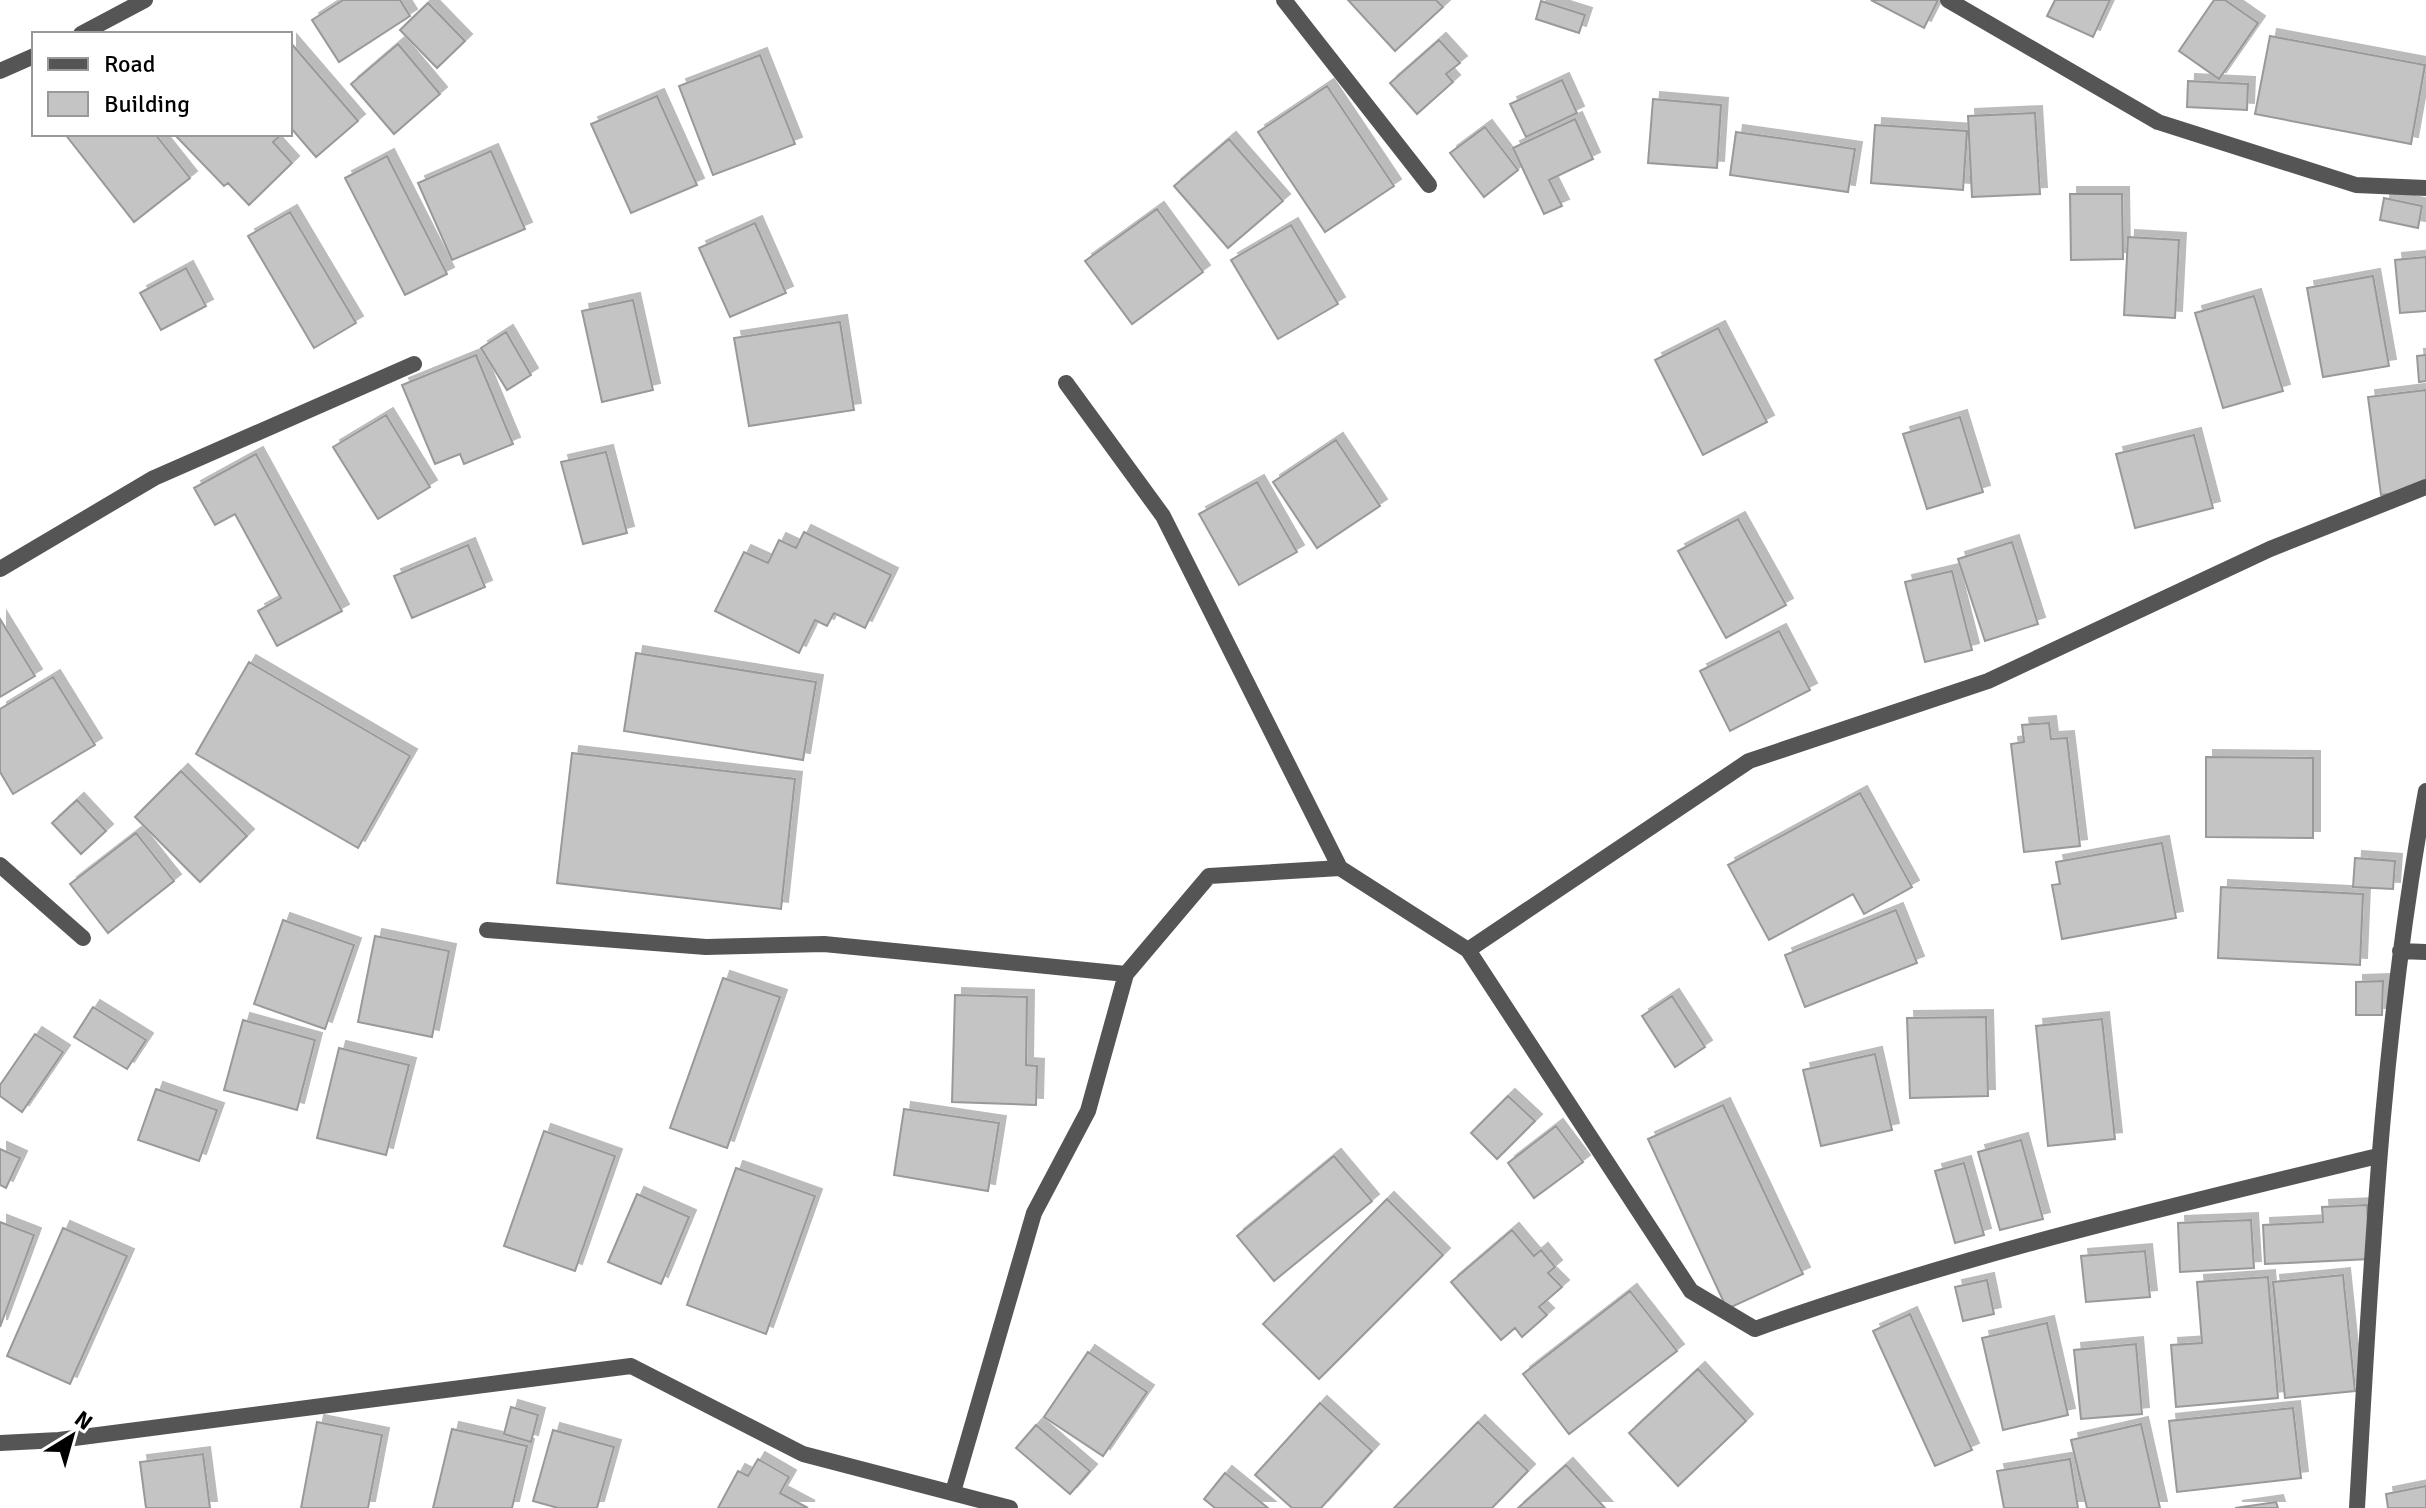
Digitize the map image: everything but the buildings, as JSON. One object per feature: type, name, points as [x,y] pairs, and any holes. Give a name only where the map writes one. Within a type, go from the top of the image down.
[{"type":"street","points":[[85,32],[145,0]]},
{"type":"street","points":[[1284,0],[1429,185]]},
{"type":"street","points":[[1948,0],[2158,122],[2356,185],[2426,188]]},
{"type":"street","points":[[0,71],[32,57]]},
{"type":"street","points":[[0,569],[154,478],[414,364]]},
{"type":"street","points":[[1066,383],[1163,516],[1340,868],[1468,950],[1691,1291],[1755,1329],[1872,1287],[2065,1233],[2378,1156]]},
{"type":"street","points":[[1468,950],[1749,761],[1988,681],[2270,549],[2426,487]]},
{"type":"street","points":[[2357,1508],[2378,1156],[2400,951],[2426,791]]},
{"type":"street","points":[[0,865],[83,938]]},
{"type":"street","points":[[953,1492],[1034,1213],[1088,1111],[1126,974],[1209,876],[1340,868]]},
{"type":"street","points":[[487,930],[706,947],[824,944],[1126,974]]},
{"type":"street","points":[[2400,951],[2426,952]]},
{"type":"street","points":[[0,1443],[59,1440],[631,1366],[803,1454],[1010,1508]]}]
